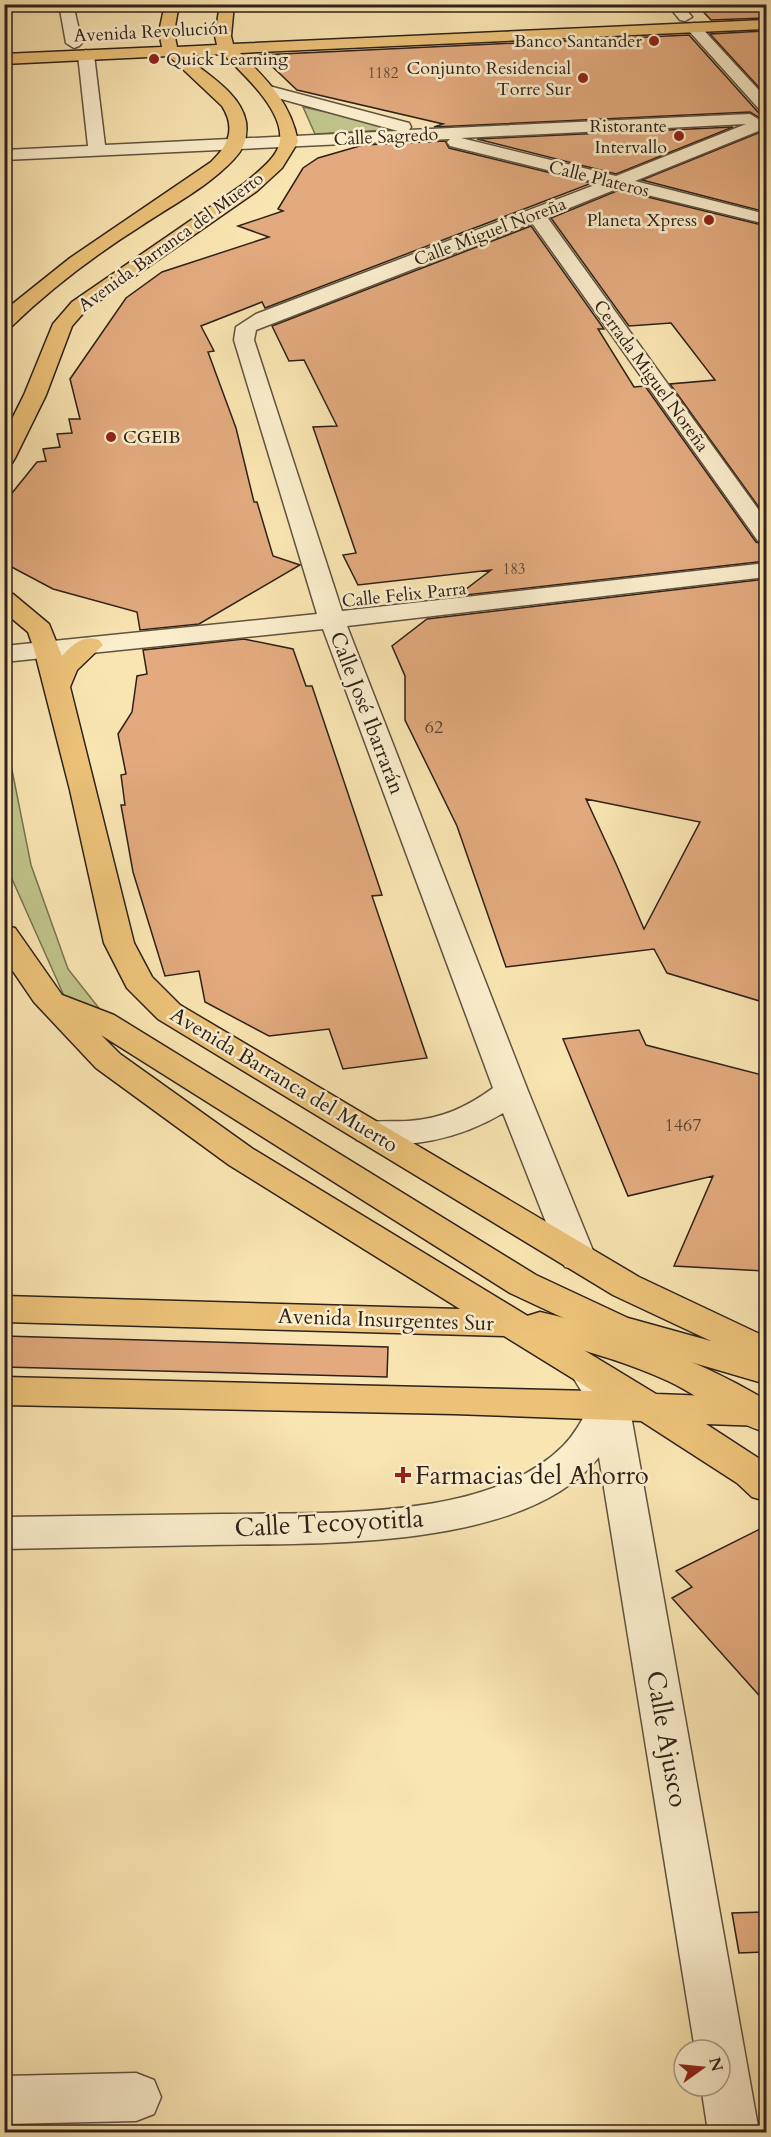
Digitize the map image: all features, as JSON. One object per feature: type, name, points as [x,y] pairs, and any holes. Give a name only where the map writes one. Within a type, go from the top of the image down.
[{"type":"main road","points":[[168,45],[172,4]]},
{"type":"main road","points":[[227,4],[224,42],[269,92],[286,124],[289,142]]},
{"type":"main road","name":"Avenida Revolución","points":[[4,59],[86,55],[168,45],[689,22],[766,13]]},
{"type":"main road","name":"Avenida Revolución","points":[[689,22],[766,25]]},
{"type":"main road","name":"Avenida Revolución","points":[[4,46],[74,43],[168,45]]},
{"type":"main road","name":"Avenida Barranca del Muerto","points":[[4,323],[21,306],[124,229],[211,171],[235,145],[239,128],[235,113],[229,104],[222,94],[168,45]]},
{"type":"main road","name":"Avenida Barranca del Muerto","points":[[4,458],[35,395],[63,324],[79,306],[177,236],[251,187],[276,164],[289,142]]},
{"type":"main road","points":[[124,229],[177,236]]},
{"type":"main road","points":[[4,599],[44,639]]},
{"type":"main road","name":"Avenida Barranca del Muerto","points":[[44,639],[84,790],[119,943],[138,981],[169,1012],[635,1291],[766,1352]]},
{"type":"main road","points":[[56,691],[60,674],[71,659],[90,645]]},
{"type":"main road","points":[[4,935],[45,995],[108,1061],[231,1150],[525,1324],[572,1360]]},
{"type":"main road","points":[[45,995],[103,1022],[523,1284],[615,1327],[766,1371]]},
{"type":"main road","name":"Avenida Insurgentes Sur","points":[[4,1309],[615,1327],[766,1335]]},
{"type":"main road","points":[[525,1324],[591,1336],[639,1352],[680,1369],[763,1414]]},
{"type":"main road","points":[[4,1391],[629,1405],[763,1414]]},
{"type":"main road","points":[[629,1405],[751,1472],[766,1486]]},
{"type":"street","points":[[66,4],[74,43]]},
{"type":"street","points":[[674,4],[766,107]]},
{"type":"street","points":[[86,55],[97,151]]},
{"type":"street","name":"Calle Plateros","points":[[269,92],[433,135],[471,148],[766,208]]},
{"type":"street","name":"Calle Sagredo","points":[[4,155],[766,120]]},
{"type":"street","name":"Calle Miguel Noreña","points":[[246,327],[263,318],[537,215],[766,120]]},
{"type":"street","name":"Calle Plateros","points":[[623,180],[766,219]]},
{"type":"street","name":"Cerrada Miguel Noreña","points":[[537,215],[766,536]]},
{"type":"street","name":"Calle José Ibarrarán","points":[[246,327],[244,340],[329,612],[511,1092],[578,1258]]},
{"type":"street","name":"Calle Felix Parra","points":[[44,639],[90,645],[766,554]]},
{"type":"street","name":"Calle Felix Parra","points":[[44,639],[766,570]]},
{"type":"street","points":[[4,633],[44,639]]},
{"type":"street","points":[[4,654],[44,639]]},
{"type":"street","points":[[369,1132],[411,1133],[451,1126],[486,1112],[511,1092]]},
{"type":"street","name":"Calle Ajusco","points":[[572,1360],[597,1384],[629,1405],[734,2133]]},
{"type":"street","name":"Calle Tecoyotitla","points":[[4,1533],[372,1526],[442,1517],[505,1499],[563,1469],[629,1405]]},
{"type":"street","points":[[4,2100],[136,2097]]},
{"type":"green space","points":[[303,107],[404,129],[315,134]]},
{"type":"green space","points":[[4,730],[31,865],[68,969],[117,1031],[73,1016],[8,870],[4,855]]},
{"type":"building","points":[[696,4],[766,4],[766,18],[711,20]]},
{"type":"building","points":[[766,31],[766,95],[710,34]]},
{"type":"building","points":[[689,35],[758,112],[766,115],[758,117],[750,112],[434,127],[443,124],[297,90],[260,55]]},
{"type":"building","points":[[733,127],[616,174],[477,139]]},
{"type":"building","points":[[766,130],[766,212],[642,180]]},
{"type":"building","points":[[445,141],[449,148],[592,183],[265,308],[262,302],[201,326],[214,351],[208,352],[236,428],[254,502],[257,502],[273,556],[300,565],[199,624],[140,630],[137,612],[53,589],[4,563],[4,503],[37,462],[46,461],[43,449],[60,447],[57,434],[72,433],[69,419],[80,419],[70,379],[126,298],[162,272],[269,237],[238,226],[283,211],[278,209],[303,168],[318,158],[363,145]]},
{"type":"building","points":[[619,190],[766,226],[766,517],[670,384],[715,380],[671,323],[629,326],[551,218]]},
{"type":"building","points":[[531,226],[604,329],[598,329],[634,387],[645,386],[756,542],[766,545],[766,561],[457,596],[491,570],[358,585],[343,555],[356,553],[313,427],[337,426],[304,360],[289,361],[272,326]]},
{"type":"building","points":[[766,579],[766,1003],[667,973],[654,949],[506,967],[457,826],[405,720],[405,676],[392,646],[427,619]],"holes":[[[586,799],[700,822],[644,929]]]},
{"type":"building","points":[[244,639],[293,649],[306,686],[312,686],[382,895],[372,896],[427,1058],[343,1069],[329,1029],[269,1036],[205,1002],[199,971],[165,976],[133,872],[121,805],[125,805],[121,775],[126,774],[118,734],[132,712],[137,676],[147,674],[143,650]]},
{"type":"building","points":[[639,1030],[646,1045],[766,1076],[766,1271],[674,1266],[713,1176],[628,1196],[563,1039]]},
{"type":"building","points":[[4,1336],[388,1347],[387,1377],[4,1367]]},
{"type":"building","points":[[766,1526],[766,1703],[672,1598],[692,1587],[676,1571]]},
{"type":"building","points":[[766,1912],[766,1952],[739,1953],[732,1913]]},
{"type":"place","name":"Banco Santander","points":[[654,41]]},
{"type":"place","name":"Quick Learning","points":[[154,59]]},
{"type":"place","name":"Conjunto Residencial Torre Sur","points":[[583,78]]},
{"type":"place","name":"Ristorante Intervallo","points":[[679,136]]},
{"type":"place","name":"Planeta Xpress","points":[[709,220]]},
{"type":"place","name":"CGEIB","points":[[111,437]]},
{"type":"place","name":"Farmacias del Ahorro","points":[[403,1475]]}]
